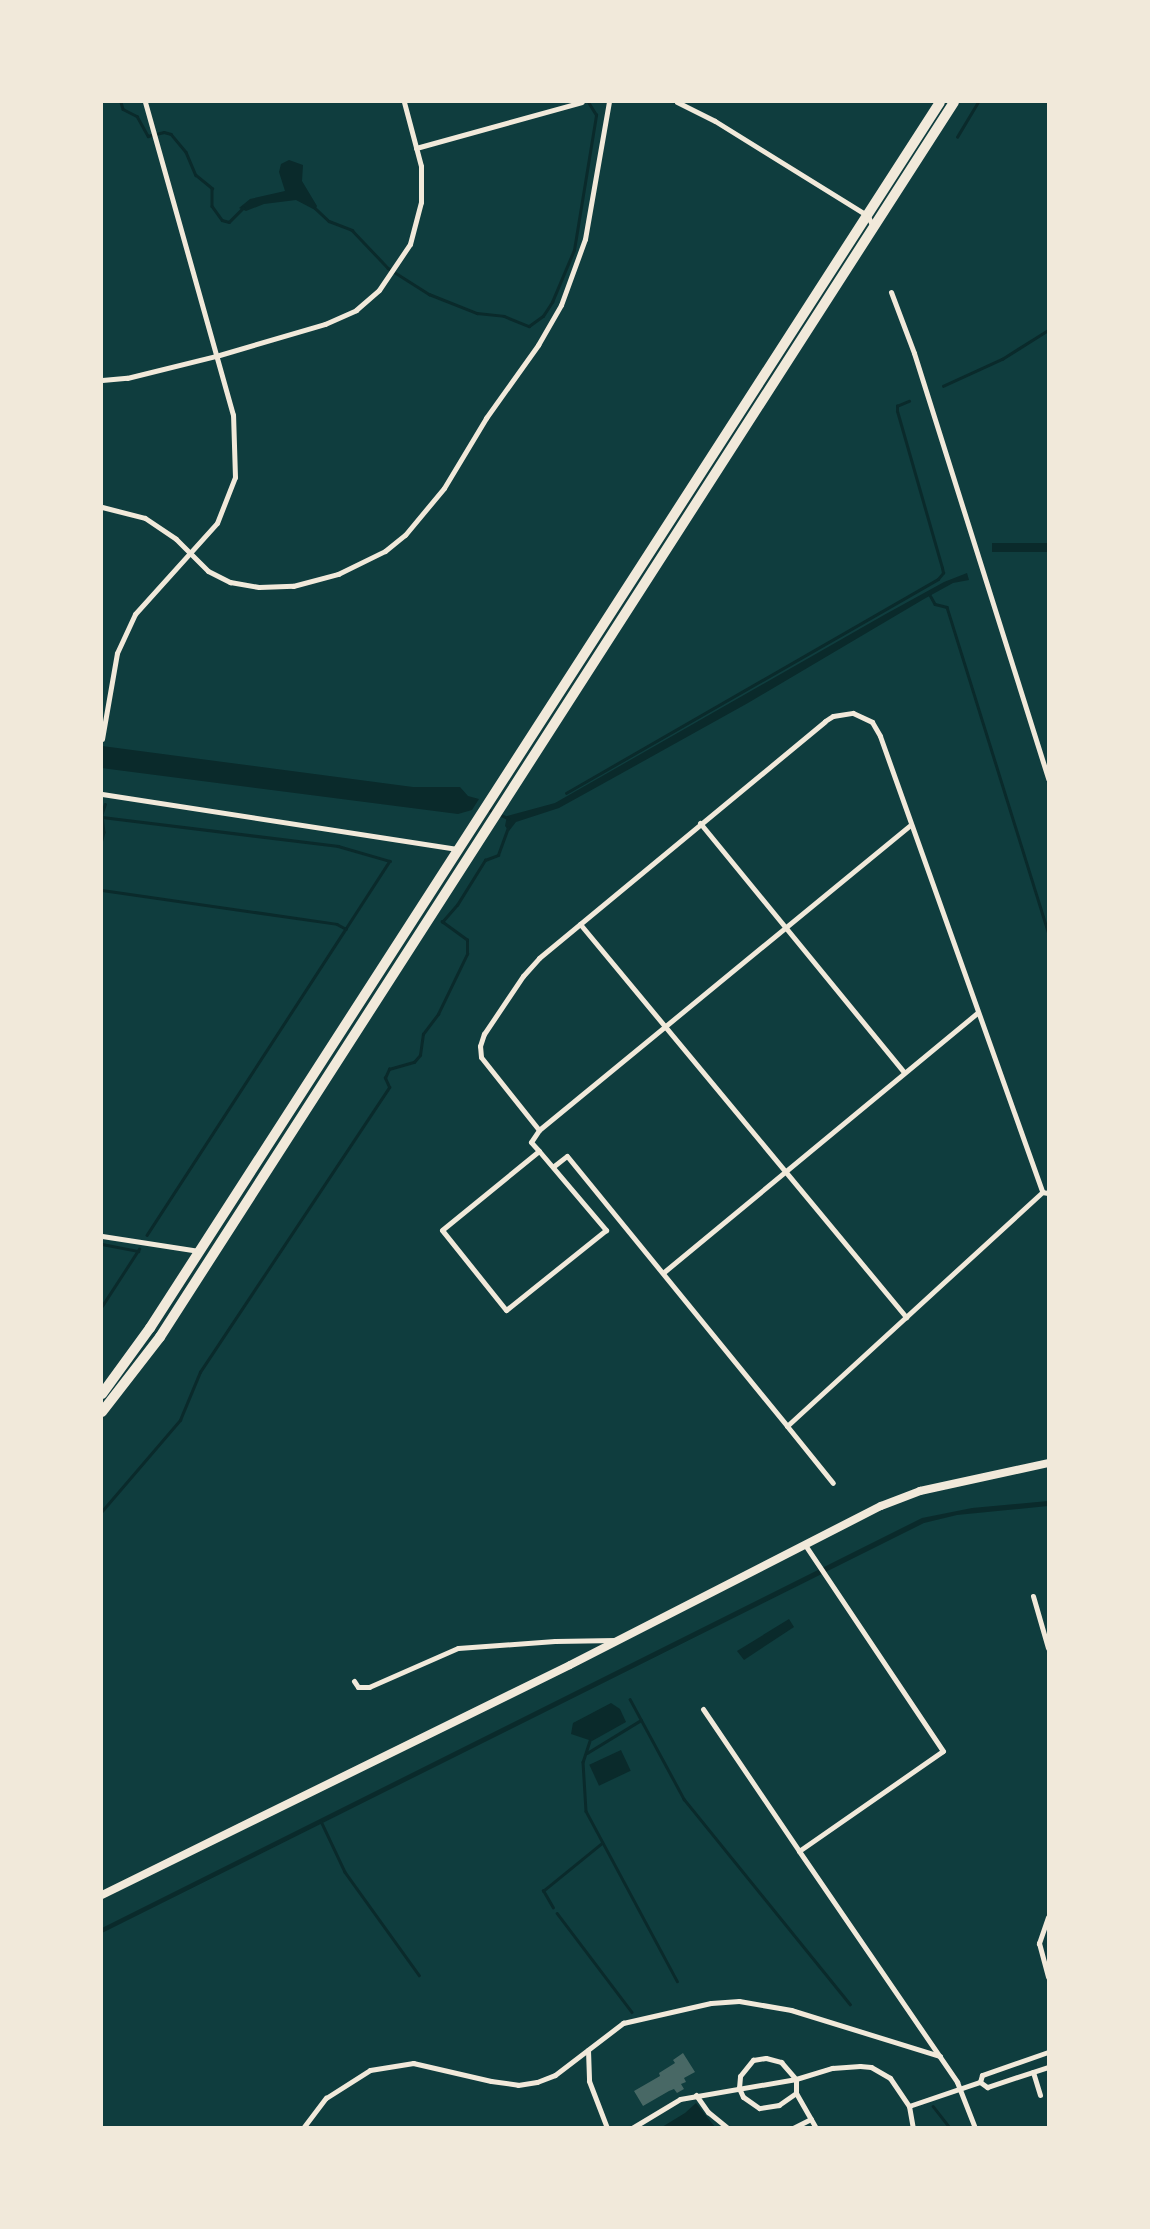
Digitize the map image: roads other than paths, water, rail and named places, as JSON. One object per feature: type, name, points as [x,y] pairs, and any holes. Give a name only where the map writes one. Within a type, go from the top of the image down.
[{"type":"highway","points":[[102,1394],[150,1328],[940,102]]},
{"type":"highway","points":[[102,1412],[160,1337],[954,102]]},
{"type":"main road","points":[[102,1895],[616,1640],[803,1543],[920,1491],[1048,1463]]},
{"type":"street","points":[[102,739],[117,653],[135,614],[161,581],[192,553],[217,523],[235,477],[233,415],[145,102]]},
{"type":"street","points":[[102,380],[127,378],[216,356],[336,320],[369,299],[397,267],[410,244],[418,219],[422,183],[404,102]]},
{"type":"street","points":[[416,148],[582,102]]},
{"type":"street","points":[[102,507],[127,511],[152,522],[192,553],[208,571],[230,582],[284,587],[351,569],[385,551],[411,530],[453,475],[485,418],[538,345],[561,305],[585,239],[609,102]]},
{"type":"street","points":[[677,102],[715,121],[868,216],[873,227]]},
{"type":"street","points":[[891,292],[922,379],[1048,779]]},
{"type":"street","points":[[539,1130],[481,1057],[480,1046],[484,1034],[523,976],[539,958],[700,822],[825,721],[833,716],[853,713],[872,722],[880,736],[977,1013],[1045,1193],[787,1426]]},
{"type":"street","points":[[102,794],[459,849]]},
{"type":"street","points":[[700,822],[904,1072]]},
{"type":"street","points":[[539,1151],[442,1230],[506,1310],[606,1230],[554,1167],[531,1142],[539,1130],[910,825]]},
{"type":"street","points":[[580,924],[906,1317]]},
{"type":"street","points":[[664,1272],[977,1013]]},
{"type":"street","points":[[554,1167],[567,1156],[833,1483]]},
{"type":"street","points":[[102,1236],[199,1251]]},
{"type":"street","points":[[799,1851],[943,1751],[803,1543]]},
{"type":"street","points":[[1033,1596],[1048,1648]]},
{"type":"street","points":[[354,1681],[358,1687],[369,1687],[458,1648],[616,1640]]},
{"type":"street","points":[[703,1709],[940,2056],[960,2088],[975,2127]]},
{"type":"street","points":[[1048,1917],[1039,1943],[1048,1977]]},
{"type":"street","points":[[303,2127],[314,2110],[340,2087],[383,2066],[413,2063],[491,2081],[527,2084],[555,2075],[623,2023],[700,2004],[739,2001],[791,2010],[940,2056]]},
{"type":"street","points":[[588,2050],[589,2081],[607,2127]]},
{"type":"street","points":[[980,2082],[982,2075],[1048,2052]]},
{"type":"street","points":[[796,2093],[779,2105],[759,2108],[748,2104],[739,2088],[743,2069],[760,2058],[781,2062],[796,2079],[796,2093],[816,2127]]},
{"type":"street","points":[[632,2127],[680,2099],[796,2079],[832,2068],[871,2067],[890,2078],[909,2106],[913,2127]]},
{"type":"street","points":[[980,2082],[987,2087],[1048,2067]]},
{"type":"street","points":[[1033,2072],[1040,2095]]},
{"type":"street","points":[[909,2106],[980,2082]]},
{"type":"street","points":[[696,2095],[708,2112],[728,2127]]},
{"type":"street","points":[[793,2127],[811,2119]]},
{"type":"water","points":[[289,160],[303,165],[302,181],[317,206],[315,210],[296,200],[264,204],[246,211],[239,208],[250,199],[285,191],[279,172],[281,164]]},
{"type":"water","points":[[992,543],[1048,543],[1048,552],[992,552]]},
{"type":"water","points":[[967,573],[969,580],[953,583],[924,599],[748,703],[559,808],[516,822],[509,831],[505,826],[507,816],[555,803],[884,615],[944,582]]},
{"type":"water","points":[[102,746],[413,787],[460,787],[468,796],[479,799],[472,810],[458,814],[109,769],[102,768]]},
{"type":"water","points":[[1048,1501],[1048,1506],[957,1515],[924,1523],[102,1933],[102,1928],[922,1518],[972,1508]]},
{"type":"water","points":[[789,1619],[794,1627],[744,1660],[737,1651]]},
{"type":"water","points":[[611,1703],[620,1709],[626,1722],[592,1741],[571,1734],[573,1723]]},
{"type":"water","points":[[621,1750],[631,1771],[599,1786],[589,1765]]},
{"type":"water","points":[[696,2103],[715,2127],[662,2127],[685,2113]]},
{"type":"waterway","points":[[121,102],[123,109],[137,116],[148,136],[164,132],[171,134],[186,152],[196,175],[212,188],[212,206],[222,220],[229,222],[243,208]]},
{"type":"waterway","points":[[315,208],[329,221],[352,230],[388,268],[429,294],[477,313],[504,316],[529,326],[543,316],[552,302],[574,250],[596,115],[588,102]]},
{"type":"waterway","points":[[957,137],[978,102]]},
{"type":"waterway","points":[[943,386],[1002,359],[1048,330]]},
{"type":"waterway","points":[[566,793],[938,579],[943,573],[942,568],[897,411],[897,406],[909,401]]},
{"type":"waterway","points":[[930,595],[935,604],[947,607],[1048,932]]},
{"type":"waterway","points":[[102,813],[105,804]]},
{"type":"waterway","points":[[489,810],[508,818]]},
{"type":"waterway","points":[[102,814],[102,840]]},
{"type":"waterway","points":[[102,817],[338,846],[390,861],[346,929]]},
{"type":"waterway","points":[[102,1511],[180,1420],[200,1372],[389,1087],[385,1078],[389,1069],[414,1062],[420,1055],[423,1034],[438,1014],[467,954],[467,940],[442,922],[457,905],[485,860],[498,855],[508,828]]},
{"type":"waterway","points":[[102,890],[337,924],[346,929],[147,1235]]},
{"type":"waterway","points":[[102,1244],[138,1251]]},
{"type":"waterway","points":[[102,1306],[139,1249]]},
{"type":"waterway","points":[[630,1699],[684,1799],[850,2004]]},
{"type":"waterway","points":[[587,1753],[641,1720]]},
{"type":"waterway","points":[[590,1741],[583,1762],[586,1811],[677,1981]]},
{"type":"waterway","points":[[321,1821],[345,1872],[419,1975]]},
{"type":"waterway","points":[[553,1908],[543,1891],[602,1843]]},
{"type":"waterway","points":[[557,1913],[632,2012]]},
{"type":"waterway","points":[[933,2106],[950,2128]]}]
